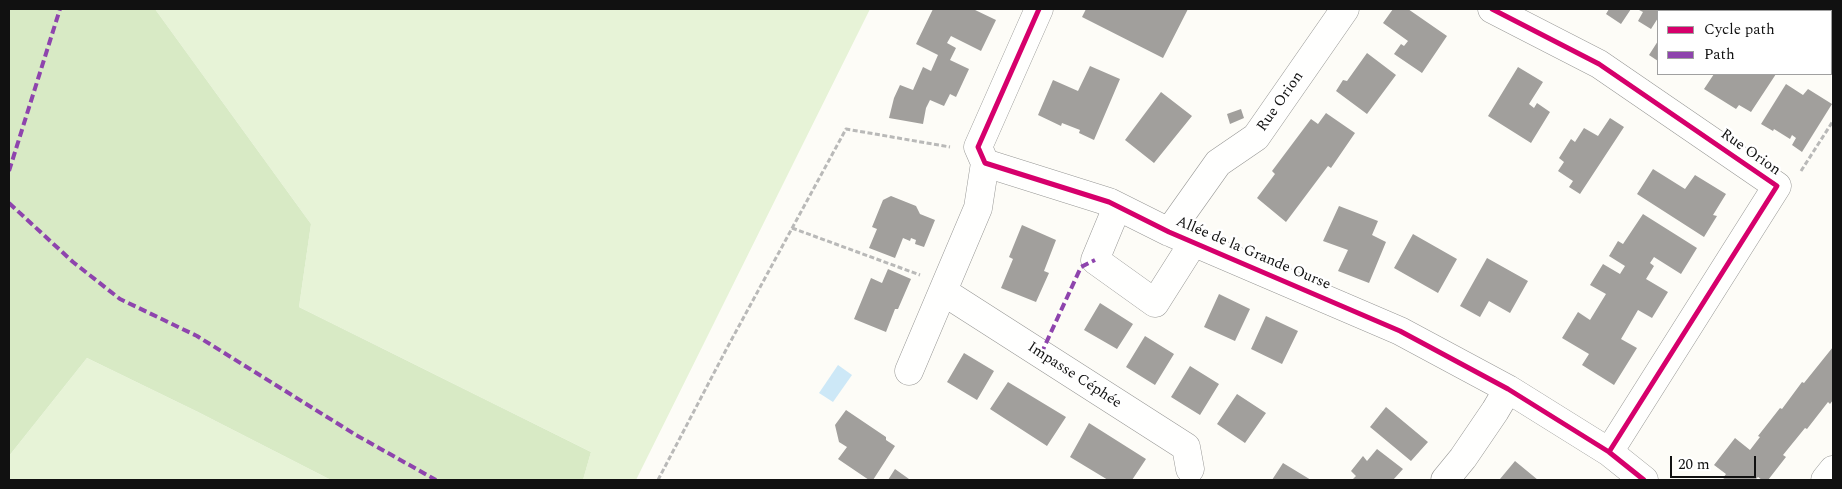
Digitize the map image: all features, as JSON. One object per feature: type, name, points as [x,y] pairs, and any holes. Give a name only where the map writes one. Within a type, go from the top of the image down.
[{"type":"street","points":[[909,371],[978,208],[982,155],[1039,9]]},
{"type":"street","name":"Rue Orion","points":[[1181,237],[1218,163],[1256,137],[1346,9]]},
{"type":"street","name":"Rue Orion","points":[[1492,9],[1599,64],[1777,186],[1609,452]]},
{"type":"street","name":"Allée de la Grande Ourse","points":[[982,155],[1109,202],[1181,237],[1400,331],[1508,389],[1609,452],[1644,480]]},
{"type":"street","name":"Allée de la Grande Ourse","points":[[1118,206],[1095,260],[1155,303],[1181,237]]},
{"type":"street","name":"Impasse Céphée","points":[[944,292],[1186,447],[1190,469]]},
{"type":"street","points":[[1445,480],[1474,443],[1508,389]]},
{"type":"street","points":[[1825,480],[1833,470]]},
{"type":"path","points":[[1777,186],[1795,179],[1833,121]]},
{"type":"path","points":[[658,480],[846,129],[950,147],[982,155]]},
{"type":"path","points":[[792,228],[935,281],[944,292]]},
{"type":"green space","points":[[9,9],[155,9],[311,224],[299,307],[591,452],[583,480],[331,480],[87,358],[9,456]]},
{"type":"green space","points":[[155,9],[870,9],[636,480],[583,480],[591,452],[299,307],[311,224]]},
{"type":"green space","points":[[87,358],[331,480],[9,480],[9,456]]},
{"type":"water","points":[[838,365],[852,375],[833,402],[819,393]]},
{"type":"building","points":[[933,9],[973,9],[996,20],[981,51],[951,36],[947,43],[956,48],[950,60],[969,69],[956,97],[950,94],[944,106],[930,100],[926,108],[923,124],[889,118],[894,98],[900,85],[913,90],[923,67],[931,71],[938,55],[916,44]]},
{"type":"building","points":[[1086,9],[1188,9],[1163,58],[1082,17]]},
{"type":"building","points":[[1393,9],[1408,9],[1447,36],[1422,73],[1394,54],[1401,44],[1404,46],[1408,41],[1383,23]]},
{"type":"building","points":[[1609,9],[1631,9],[1621,24],[1606,14]]},
{"type":"building","points":[[1637,9],[1664,9],[1657,10],[1657,20],[1651,29],[1638,21],[1643,12]]},
{"type":"building","points":[[1657,43],[1657,60],[1649,55]]},
{"type":"building","points":[[1367,53],[1396,75],[1367,114],[1336,91],[1343,80],[1347,81]]},
{"type":"building","points":[[1090,66],[1120,79],[1094,140],[1079,133],[1080,130],[1062,123],[1061,126],[1038,115],[1053,80],[1078,91]]},
{"type":"building","points":[[1518,67],[1543,82],[1529,104],[1534,108],[1537,103],[1550,112],[1531,143],[1488,116]]},
{"type":"building","points":[[1713,75],[1775,75],[1751,112],[1739,105],[1736,109],[1704,89]]},
{"type":"building","points":[[1786,84],[1803,95],[1808,89],[1832,104],[1802,152],[1792,145],[1796,138],[1792,135],[1790,139],[1774,129],[1773,131],[1761,124]]},
{"type":"building","points":[[1161,92],[1192,116],[1154,163],[1125,140]]},
{"type":"building","points":[[1241,109],[1244,118],[1230,124],[1227,114]]},
{"type":"building","points":[[1326,113],[1355,133],[1331,168],[1328,166],[1286,222],[1257,198],[1275,174],[1272,171],[1311,119],[1318,124]]},
{"type":"building","points":[[1610,118],[1624,127],[1580,194],[1569,187],[1573,181],[1558,171],[1564,162],[1559,158],[1571,139],[1575,142],[1584,128],[1598,136]]},
{"type":"building","points":[[1653,169],[1685,189],[1695,175],[1726,194],[1713,215],[1717,216],[1704,237],[1637,194]]},
{"type":"building","points":[[891,196],[916,206],[920,214],[935,220],[924,247],[915,244],[916,240],[911,238],[910,241],[903,238],[895,258],[869,248],[877,229],[872,227],[883,200]]},
{"type":"building","points":[[1339,206],[1378,221],[1372,235],[1386,242],[1369,283],[1338,271],[1348,250],[1323,241]]},
{"type":"building","points":[[1643,214],[1697,248],[1681,274],[1654,257],[1650,263],[1654,266],[1646,279],[1668,292],[1652,318],[1638,310],[1621,339],[1637,348],[1614,385],[1582,365],[1589,354],[1562,338],[1578,312],[1590,320],[1606,294],[1590,285],[1603,264],[1620,274],[1625,266],[1609,256],[1618,241],[1623,244]]},
{"type":"building","points":[[1022,225],[1056,240],[1044,271],[1049,273],[1036,302],[1001,288],[1013,259],[1009,257]]},
{"type":"building","points":[[1413,234],[1457,259],[1438,293],[1394,268]]},
{"type":"building","points":[[1487,258],[1528,281],[1510,313],[1489,301],[1480,317],[1460,306]]},
{"type":"building","points":[[888,269],[911,279],[898,309],[895,309],[886,332],[854,319],[871,278],[882,283]]},
{"type":"building","points":[[1219,294],[1250,309],[1235,341],[1204,327]]},
{"type":"building","points":[[1100,303],[1133,324],[1117,349],[1084,330]]},
{"type":"building","points":[[1266,316],[1298,331],[1282,364],[1251,349]]},
{"type":"building","points":[[1145,336],[1174,354],[1155,385],[1126,367]]},
{"type":"building","points":[[1833,347],[1833,400],[1830,404],[1828,402],[1783,455],[1786,457],[1768,480],[1762,480],[1758,477],[1755,480],[1726,480],[1723,478],[1726,474],[1714,465],[1735,438],[1750,450],[1760,437],[1758,436],[1780,408],[1782,409],[1802,382],[1804,383]]},
{"type":"building","points":[[964,353],[994,371],[977,400],[947,382]]},
{"type":"building","points":[[1190,366],[1219,384],[1200,415],[1171,397]]},
{"type":"building","points":[[1008,382],[1066,417],[1047,446],[990,409]]},
{"type":"building","points":[[1237,394],[1266,413],[1245,443],[1217,424]]},
{"type":"building","points":[[1386,407],[1428,442],[1411,461],[1370,427]]},
{"type":"building","points":[[846,410],[886,437],[886,440],[895,446],[873,480],[869,480],[838,459],[847,447],[839,442],[835,425]]},
{"type":"building","points":[[1089,423],[1146,459],[1132,480],[1108,480],[1070,457]]},
{"type":"building","points":[[1377,449],[1403,469],[1393,480],[1352,480],[1356,476],[1351,471],[1363,456],[1367,461]]},
{"type":"building","points":[[1515,461],[1538,480],[1501,480]]},
{"type":"building","points":[[1283,463],[1311,480],[1272,480]]},
{"type":"building","points":[[895,469],[909,479],[888,480]]},
{"type":"marked path","points":[[9,171],[60,9]]},
{"type":"marked path","points":[[9,203],[73,262],[120,299],[197,336],[356,435],[436,480]]},
{"type":"marked path","points":[[1041,354],[1081,267],[1095,260]]},
{"type":"cycle path","points":[[1039,9],[978,147],[985,163],[1109,202],[1169,232],[1400,331],[1508,389],[1609,452],[1644,480]]},
{"type":"cycle path","points":[[1492,9],[1599,64],[1777,186],[1609,452]]}]
